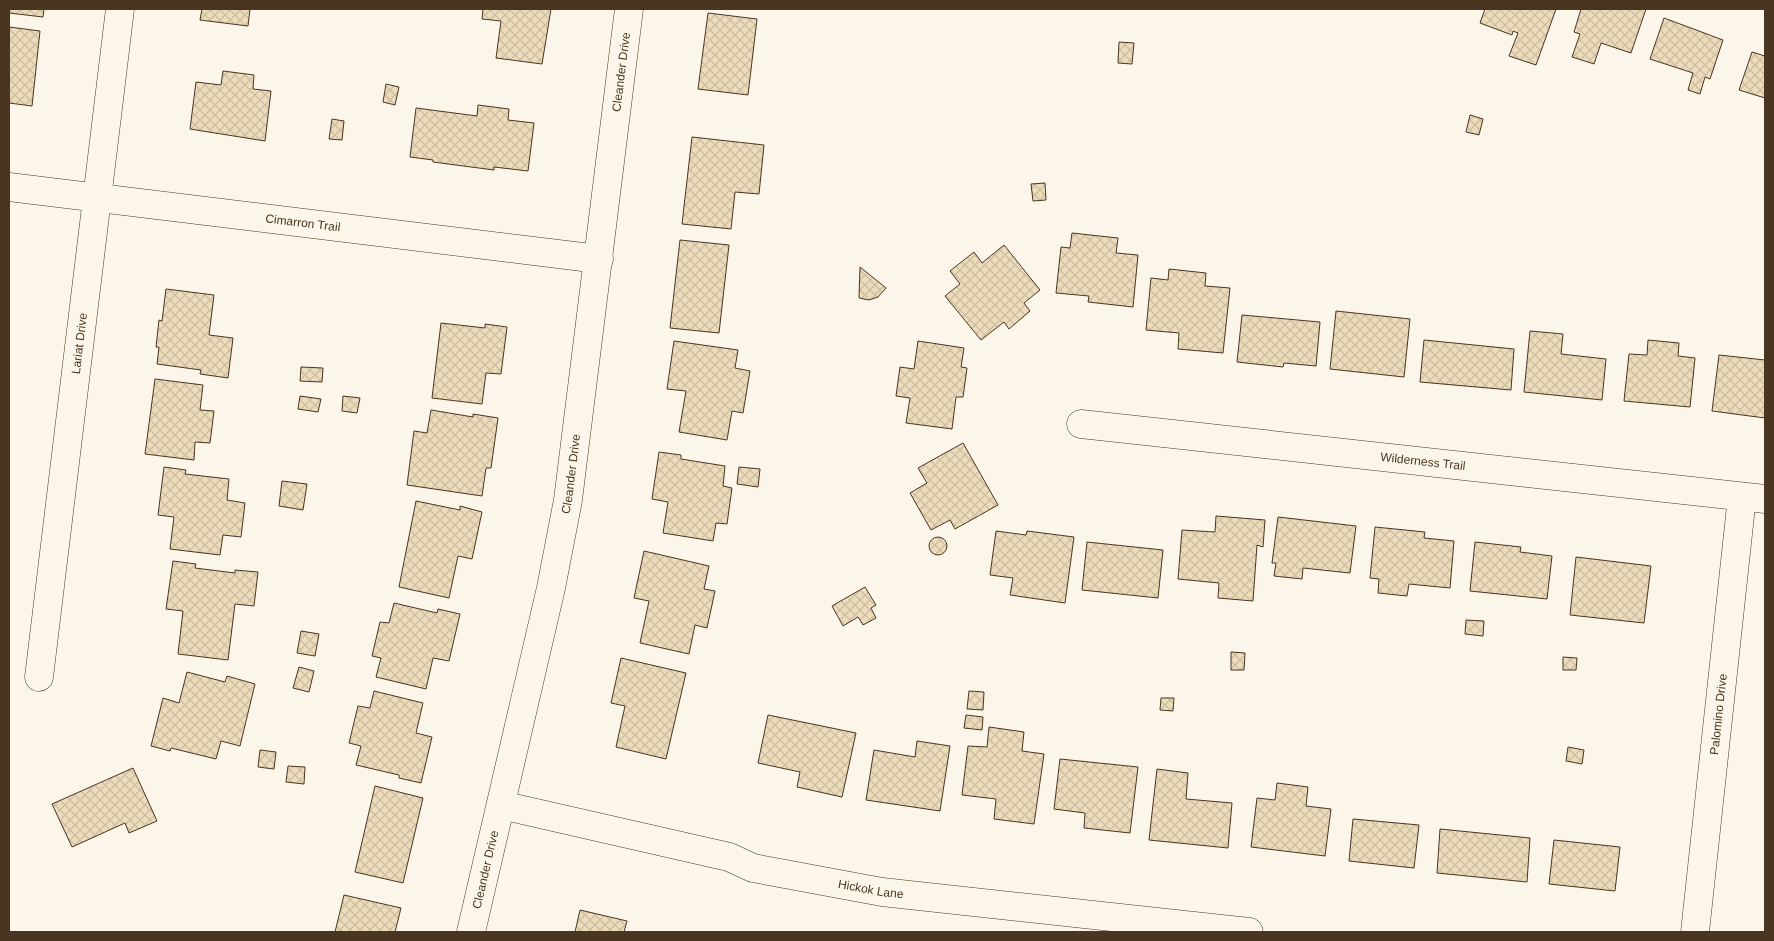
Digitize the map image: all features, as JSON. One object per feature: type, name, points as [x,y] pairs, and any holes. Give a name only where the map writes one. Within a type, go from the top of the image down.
[{"type":"street","name":"Lariat Drive","points":[[39,677],[120,9]]},
{"type":"street","name":"Cleander Drive","points":[[472,932],[551,588],[568,500],[629,9]]},
{"type":"street","name":"Cimarron Trail","points":[[9,187],[599,259]]},
{"type":"street","name":"Wilderness Trail","points":[[1081,424],[1754,498]]},
{"type":"street","name":"Palomino Drive","points":[[1696,932],[1754,498]]},
{"type":"street","name":"Hickok Lane","points":[[501,805],[729,857],[753,868],[882,892],[1249,932]]},
{"type":"building","points":[[9,9],[44,9],[43,17],[9,13]]},
{"type":"building","points":[[202,9],[250,9],[248,26],[200,20]]},
{"type":"building","points":[[483,9],[551,9],[542,64],[496,58],[501,21],[482,19]]},
{"type":"building","points":[[1485,9],[1556,9],[1536,65],[1509,56],[1518,33],[1513,31],[1512,35],[1480,23]]},
{"type":"building","points":[[1581,9],[1646,9],[1631,53],[1601,43],[1594,64],[1572,57],[1580,34],[1574,32]]},
{"type":"building","points":[[708,13],[757,19],[748,95],[698,89]]},
{"type":"building","points":[[1664,18],[1723,40],[1710,79],[1705,77],[1700,94],[1688,90],[1693,73],[1650,59]]},
{"type":"building","points":[[9,27],[40,31],[32,106],[9,103]]},
{"type":"building","points":[[1119,42],[1134,43],[1132,64],[1118,63]]},
{"type":"building","points":[[1752,52],[1765,56],[1765,98],[1739,90]]},
{"type":"building","points":[[223,71],[254,75],[253,89],[271,91],[265,141],[190,129],[196,82],[221,85]]},
{"type":"building","points":[[386,84],[399,87],[395,105],[383,102]]},
{"type":"building","points":[[478,105],[509,109],[508,120],[534,123],[528,171],[494,167],[494,170],[410,157],[416,108],[477,116]]},
{"type":"building","points":[[1470,115],[1483,119],[1479,135],[1466,132]]},
{"type":"building","points":[[332,119],[344,121],[342,140],[329,139]]},
{"type":"building","points":[[692,137],[764,145],[759,194],[735,192],[731,229],[682,224]]},
{"type":"building","points":[[1045,183],[1046,200],[1033,201],[1031,184]]},
{"type":"building","points":[[1072,233],[1118,238],[1116,253],[1138,255],[1133,307],[1088,302],[1089,296],[1056,293],[1061,247],[1070,248]]},
{"type":"building","points":[[680,240],[729,245],[719,333],[670,328]]},
{"type":"building","points":[[1004,245],[1040,290],[1024,303],[1030,311],[1009,329],[1004,322],[981,340],[945,296],[960,284],[950,271],[974,252],[982,263]]},
{"type":"building","points":[[860,267],[886,288],[878,297],[869,300],[859,298]]},
{"type":"building","points":[[1169,269],[1206,273],[1205,286],[1230,288],[1223,353],[1178,349],[1179,333],[1146,330],[1151,278],[1168,280]]},
{"type":"building","points":[[166,289],[214,295],[209,335],[233,338],[228,378],[200,374],[201,370],[157,364],[159,347],[156,347],[159,320],[162,321]]},
{"type":"building","points":[[1336,311],[1410,319],[1404,377],[1330,369]]},
{"type":"building","points":[[1242,315],[1320,322],[1316,366],[1284,363],[1283,367],[1237,362]]},
{"type":"building","points":[[441,323],[485,328],[485,324],[507,327],[501,374],[486,373],[482,404],[432,398]]},
{"type":"building","points":[[1530,331],[1563,334],[1561,354],[1606,359],[1602,400],[1524,392]]},
{"type":"building","points":[[1424,340],[1514,349],[1511,390],[1420,382]]},
{"type":"building","points":[[1648,340],[1679,343],[1678,356],[1695,358],[1690,407],[1624,401],[1629,354],[1647,355]]},
{"type":"building","points":[[674,341],[738,350],[735,368],[750,371],[743,413],[732,411],[727,440],[679,432],[686,391],[667,389]]},
{"type":"building","points":[[918,341],[964,348],[961,367],[967,368],[963,397],[956,397],[952,429],[906,423],[910,398],[896,396],[900,367],[914,369]]},
{"type":"building","points":[[1719,355],[1765,360],[1765,418],[1712,411]]},
{"type":"building","points":[[301,367],[323,368],[322,382],[300,381]]},
{"type":"building","points":[[155,379],[203,385],[200,410],[214,411],[210,443],[195,442],[194,460],[145,454]]},
{"type":"building","points":[[300,396],[321,399],[318,412],[298,409]]},
{"type":"building","points":[[343,396],[360,398],[357,413],[342,411]]},
{"type":"building","points":[[431,410],[473,417],[473,414],[498,418],[491,468],[486,468],[482,496],[407,485],[414,431],[427,433]]},
{"type":"building","points":[[963,443],[998,505],[955,529],[950,520],[931,530],[910,493],[927,483],[918,468]]},
{"type":"building","points":[[659,452],[681,455],[681,459],[725,466],[723,486],[732,488],[727,524],[716,523],[713,541],[663,533],[668,502],[652,499]]},
{"type":"building","points":[[164,467],[186,470],[185,474],[229,479],[227,500],[245,503],[241,537],[223,535],[220,555],[170,549],[174,517],[158,515]]},
{"type":"building","points":[[739,467],[760,469],[758,487],[737,484]]},
{"type":"building","points":[[282,481],[307,484],[303,510],[279,506]]},
{"type":"building","points":[[416,501],[460,510],[460,506],[482,512],[472,559],[458,556],[449,598],[399,587]]},
{"type":"building","points":[[1216,516],[1265,520],[1263,547],[1257,545],[1253,601],[1218,598],[1219,583],[1178,579],[1182,530],[1215,532]]},
{"type":"building","points":[[1278,517],[1356,526],[1350,573],[1303,568],[1302,579],[1274,576],[1276,563],[1272,563]]},
{"type":"building","points":[[1375,527],[1425,532],[1424,538],[1454,541],[1450,588],[1409,584],[1407,596],[1378,593],[1379,579],[1370,578]]},
{"type":"building","points":[[996,531],[1026,535],[1027,531],[1074,537],[1065,603],[1010,595],[1013,578],[990,575]]},
{"type":"building","points":[[938,537],[946,542],[947,546],[942,554],[938,555],[930,550],[929,546],[934,538]]},
{"type":"building","points":[[1087,542],[1163,550],[1158,598],[1082,590]]},
{"type":"building","points":[[1475,542],[1521,547],[1520,552],[1552,556],[1547,599],[1470,591]]},
{"type":"building","points":[[644,551],[709,566],[704,589],[715,591],[707,628],[695,625],[689,654],[640,643],[649,601],[634,598]]},
{"type":"building","points":[[1576,557],[1651,566],[1644,623],[1570,615]]},
{"type":"building","points":[[173,561],[196,564],[195,568],[235,573],[235,570],[258,572],[254,606],[235,604],[228,660],[178,654],[183,611],[166,609]]},
{"type":"building","points":[[865,587],[876,605],[871,608],[876,618],[863,625],[858,617],[843,626],[832,606]]},
{"type":"building","points":[[394,603],[437,613],[438,609],[460,614],[449,661],[433,658],[426,689],[376,677],[381,658],[372,656],[380,622],[389,623]]},
{"type":"building","points":[[1466,620],[1484,621],[1483,636],[1465,634]]},
{"type":"building","points":[[301,631],[319,634],[315,656],[297,653]]},
{"type":"building","points":[[1231,652],[1245,653],[1244,670],[1231,670]]},
{"type":"building","points":[[1563,657],[1577,658],[1576,670],[1563,670]]},
{"type":"building","points":[[621,658],[686,673],[666,759],[616,747],[625,706],[611,703]]},
{"type":"building","points":[[299,667],[314,671],[309,692],[293,688]]},
{"type":"building","points":[[187,672],[225,682],[227,676],[255,684],[240,746],[221,741],[216,759],[171,748],[170,751],[151,746],[163,698],[179,703]]},
{"type":"building","points":[[374,691],[423,703],[416,733],[432,737],[421,783],[399,778],[399,775],[356,765],[361,746],[349,743],[358,706],[370,708]]},
{"type":"building","points":[[969,691],[984,692],[983,710],[967,709]]},
{"type":"building","points":[[1161,698],[1174,698],[1173,711],[1160,710]]},
{"type":"building","points":[[768,715],[856,733],[842,797],[797,787],[800,772],[758,763]]},
{"type":"building","points":[[966,715],[983,717],[982,730],[964,728]]},
{"type":"building","points":[[989,727],[1024,732],[1022,751],[1044,754],[1034,824],[994,819],[996,799],[962,795],[968,746],[987,747]]},
{"type":"building","points":[[917,741],[950,746],[940,811],[866,800],[874,750],[915,757]]},
{"type":"building","points":[[1568,747],[1584,750],[1582,764],[1566,761]]},
{"type":"building","points":[[260,750],[276,752],[274,769],[258,767]]},
{"type":"building","points":[[1060,759],[1138,767],[1130,833],[1084,828],[1085,813],[1054,809]]},
{"type":"building","points":[[288,766],[305,767],[304,784],[286,782]]},
{"type":"building","points":[[133,768],[157,821],[129,833],[125,823],[72,847],[52,804]]},
{"type":"building","points":[[1157,769],[1188,773],[1186,799],[1232,803],[1228,848],[1149,840]]},
{"type":"building","points":[[1277,783],[1308,787],[1306,806],[1331,809],[1325,856],[1251,847],[1257,798],[1275,800]]},
{"type":"building","points":[[375,786],[423,798],[403,883],[355,872]]},
{"type":"building","points":[[1353,819],[1419,825],[1414,868],[1349,861]]},
{"type":"building","points":[[1440,829],[1530,838],[1527,882],[1437,873]]},
{"type":"building","points":[[1554,840],[1620,847],[1615,891],[1549,884]]},
{"type":"building","points":[[344,895],[401,908],[395,932],[335,932]]},
{"type":"building","points":[[580,910],[627,921],[624,932],[575,932]]}]
